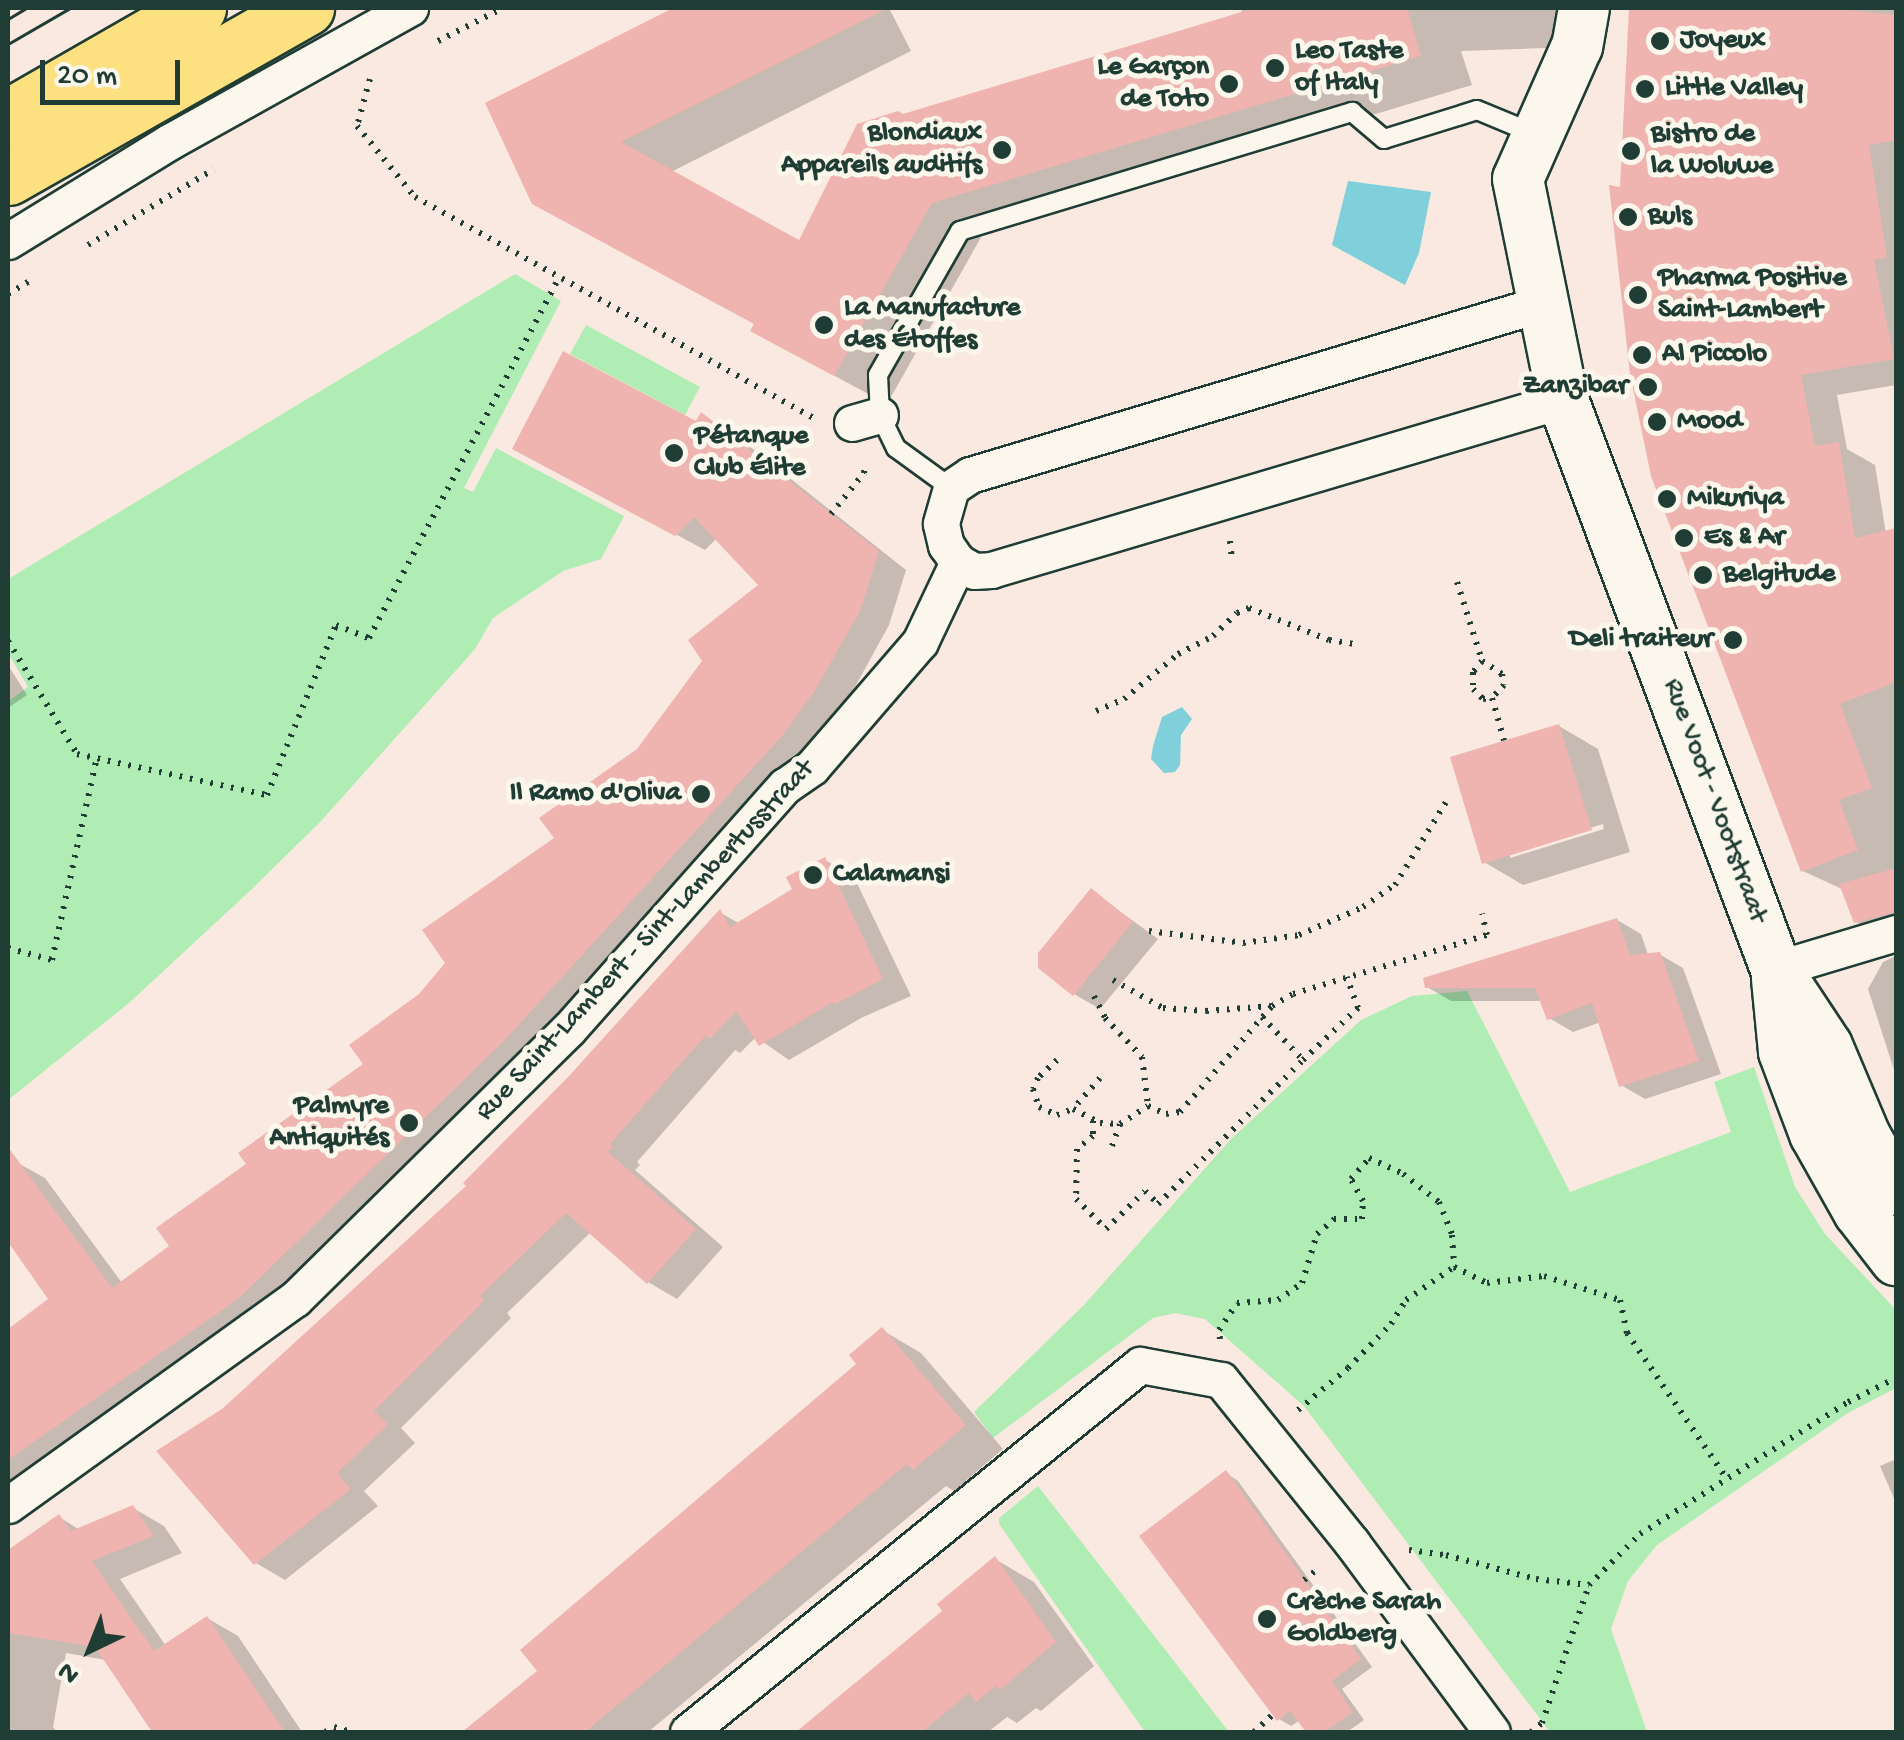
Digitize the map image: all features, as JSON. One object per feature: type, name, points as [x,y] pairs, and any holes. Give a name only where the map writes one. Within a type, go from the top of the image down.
[{"type":"highway","points":[[8,117],[198,8]]},
{"type":"highway","points":[[8,178],[306,8]]},
{"type":"street","points":[[8,241],[169,142],[410,8]]},
{"type":"street","name":"Rue Voot - Vootstraat","points":[[1584,8],[1578,46],[1518,178],[1562,400],[1776,969],[1827,1046],[1866,1136],[1896,1190]]},
{"type":"street","points":[[1544,303],[970,475],[951,488],[941,524],[946,545],[958,562],[974,571],[991,570],[1562,400]]},
{"type":"street","name":"Rue Saint-Lambert - Sint-Lambertusstraat","points":[[8,1505],[295,1299],[555,1044],[785,786],[812,767],[920,642],[958,562]]},
{"type":"street","points":[[1776,969],[1896,933]]},
{"type":"street","name":"Rue Voot - Vootstraat","points":[[1776,969],[1784,1052],[1815,1134],[1859,1212],[1896,1260]]},
{"type":"street","points":[[688,1732],[1140,1365],[1221,1380],[1492,1732]]},
{"type":"lane","points":[[951,488],[896,448],[866,419],[878,376],[960,231],[1352,112],[1384,139],[1476,110],[1535,134]]},
{"type":"path","points":[[430,45],[504,8]]},
{"type":"path","points":[[354,88],[385,70]]},
{"type":"path","points":[[370,79],[356,126],[414,198],[832,428],[866,419]]},
{"type":"path","points":[[75,253],[228,160]]},
{"type":"path","points":[[8,294],[41,274]]},
{"type":"path","points":[[8,641],[78,754],[267,795],[336,624],[369,638],[558,279]]},
{"type":"path","points":[[831,514],[864,472],[866,463]]},
{"type":"path","points":[[1457,582],[1482,662],[1502,674],[1504,685],[1492,698]]},
{"type":"path","points":[[1096,710],[1124,699],[1178,654],[1213,636],[1236,613],[1250,608],[1329,640],[1354,644]]},
{"type":"path","points":[[1482,662],[1471,681],[1477,695],[1492,698]]},
{"type":"path","points":[[1492,698],[1504,740]]},
{"type":"path","points":[[8,948],[52,960],[97,758]]},
{"type":"path","points":[[1149,932],[1243,943],[1299,934],[1347,914],[1395,885],[1446,802]]},
{"type":"path","points":[[1148,1106],[1166,1114],[1180,1112],[1272,1006],[1293,994],[1487,935],[1482,914]]},
{"type":"path","points":[[1092,1121],[1093,1136],[1077,1149],[1076,1199],[1106,1229],[1145,1191],[1158,1204],[1358,1008],[1347,977]]},
{"type":"path","points":[[1113,980],[1162,1008],[1206,1012],[1272,1006]]},
{"type":"path","points":[[1094,996],[1105,1018],[1142,1057],[1148,1106]]},
{"type":"path","points":[[1262,1017],[1303,1060]]},
{"type":"path","points":[[1057,1060],[1038,1078],[1033,1089],[1039,1106],[1057,1115],[1073,1109],[1100,1078]]},
{"type":"path","points":[[1112,1146],[1120,1124],[1148,1106]]},
{"type":"path","points":[[1073,1109],[1092,1121],[1120,1124]]},
{"type":"path","points":[[1221,1380],[1219,1330],[1237,1303],[1278,1300],[1302,1283],[1317,1234],[1334,1219],[1362,1218],[1363,1202],[1352,1179],[1369,1158],[1403,1174],[1439,1202],[1452,1235],[1454,1267]]},
{"type":"path","points":[[1264,1434],[1348,1368],[1391,1324],[1406,1300],[1454,1267]]},
{"type":"path","points":[[1454,1267],[1487,1283],[1544,1276],[1620,1300],[1628,1333],[1727,1479]]},
{"type":"path","points":[[1532,1732],[1542,1722],[1589,1585],[1640,1534],[1848,1402],[1896,1378]]},
{"type":"path","points":[[1403,1548],[1536,1579],[1589,1585]]},
{"type":"path","points":[[1254,1732],[1272,1716]]},
{"type":"path","points":[[324,1732],[334,1727],[352,1732]]},
{"type":"green space","points":[[515,274],[561,301],[464,488],[473,492],[496,448],[624,516],[601,559],[563,571],[493,618],[475,649],[321,821],[129,1003],[8,1100],[8,701],[28,687],[8,653],[8,579]]},
{"type":"green space","points":[[586,325],[700,387],[685,415],[570,354]]},
{"type":"green space","points":[[1467,991],[1570,1192],[1731,1132],[1714,1082],[1754,1067],[1795,1187],[1825,1234],[1896,1310],[1896,1388],[1848,1413],[1657,1545],[1628,1581],[1611,1629],[1647,1732],[1550,1732],[1304,1406],[1205,1319],[1175,1313],[1153,1318],[993,1438],[974,1412],[1084,1305],[1231,1139],[1361,1020],[1412,996]]},
{"type":"green space","points":[[1038,1486],[1229,1732],[1145,1732],[999,1524],[999,1518]]},
{"type":"water","points":[[1348,181],[1431,192],[1419,253],[1405,285],[1332,245]]},
{"type":"water","points":[[1182,707],[1192,719],[1181,735],[1180,765],[1175,772],[1164,773],[1151,759],[1153,746],[1162,717]]},
{"type":"building","points":[[673,8],[888,8],[621,142],[799,240],[857,124],[898,111],[903,114],[1255,8],[1407,8],[1421,56],[932,203],[834,376],[750,331],[754,324],[532,204],[485,103]]},
{"type":"building","points":[[1629,8],[1827,8],[1896,15],[1896,140],[1869,145],[1887,257],[1874,260],[1894,359],[1801,375],[1815,446],[1839,442],[1855,538],[1896,528],[1896,682],[1840,704],[1872,788],[1839,800],[1858,850],[1801,872],[1651,476],[1630,374],[1609,185],[1620,187]]},
{"type":"building","points":[[563,351],[696,421],[701,412],[879,551],[861,609],[816,689],[783,735],[503,1042],[238,1299],[8,1460],[8,1329],[48,1299],[8,1242],[8,1147],[112,1288],[169,1246],[156,1228],[246,1164],[238,1153],[363,1064],[349,1045],[419,994],[445,963],[422,930],[554,838],[539,818],[637,749],[702,661],[688,640],[758,585],[694,517],[675,536],[512,449]]},
{"type":"building","points":[[1559,724],[1592,830],[1482,864],[1450,757]]},
{"type":"building","points":[[825,857],[883,979],[834,1005],[833,1002],[759,1046],[736,1011],[710,1039],[706,1035],[610,1144],[613,1147],[608,1152],[696,1229],[647,1284],[566,1213],[480,1296],[484,1301],[374,1411],[388,1425],[337,1473],[351,1489],[254,1565],[156,1451],[222,1409],[466,1186],[463,1183],[569,1076],[720,909],[730,927],[792,889],[786,877]]},
{"type":"building","points":[[1896,868],[1896,912],[1854,923],[1839,884]]},
{"type":"building","points":[[1091,888],[1133,922],[1073,996],[1038,968],[1038,953]]},
{"type":"building","points":[[1617,918],[1630,955],[1660,952],[1699,1061],[1619,1087],[1592,1003],[1547,1020],[1535,988],[1425,988],[1423,978]]},
{"type":"building","points":[[882,1327],[966,1425],[913,1470],[907,1464],[585,1732],[462,1732],[537,1671],[520,1650],[856,1364],[849,1355]]},
{"type":"building","name":"Crèche Sarah Goldberg","points":[[1226,1470],[1361,1659],[1332,1681],[1353,1712],[1325,1732],[1306,1732],[1290,1711],[1277,1721],[1139,1536]]},
{"type":"building","points":[[133,1505],[154,1536],[92,1561],[154,1651],[207,1616],[285,1732],[152,1732],[95,1647],[8,1633],[8,1550],[59,1514],[71,1531]]},
{"type":"building","points":[[995,1556],[1056,1642],[1000,1690],[996,1686],[976,1702],[969,1693],[922,1732],[796,1732],[942,1611],[937,1604]]},
{"type":"tram line","points":[[8,19],[26,8]]},
{"type":"tram line","points":[[8,44],[70,8]]},
{"type":"place","name":"Joyeux","points":[[1660,41]]},
{"type":"place","name":"Leo Taste of Italy","points":[[1275,68]]},
{"type":"place","name":"Le Garçon de Toto","points":[[1229,84]]},
{"type":"place","name":"Little Valley","points":[[1645,89]]},
{"type":"place","name":"Blondiaux Appareils auditifs","points":[[1002,150]]},
{"type":"place","name":"Bistro de la Woluwe","points":[[1631,151]]},
{"type":"place","name":"Buls","points":[[1628,217]]},
{"type":"place","name":"Pharma Positive Saint-Lambert","points":[[1638,295]]},
{"type":"place","name":"La Manufacture des Étoffes","points":[[824,325]]},
{"type":"place","name":"Al Piccolo","points":[[1642,355]]},
{"type":"place","name":"Zanzibar","points":[[1648,387]]},
{"type":"place","name":"Mood","points":[[1657,422]]},
{"type":"place","name":"Pétanque Club Élite","points":[[674,453]]},
{"type":"place","name":"Mikuriya","points":[[1667,499]]},
{"type":"place","name":"Es & Ar","points":[[1684,538]]},
{"type":"place","name":"Belgitude","points":[[1703,575]]},
{"type":"place","name":"Deli traiteur","points":[[1733,640]]},
{"type":"place","name":"Il Ramo d'Oliva","points":[[701,794]]},
{"type":"place","name":"Calamansi","points":[[813,875]]},
{"type":"place","name":"Palmyre Antiquités","points":[[409,1123]]},
{"type":"place","name":"Crèche Sarah Goldberg","points":[[1267,1619]]}]
